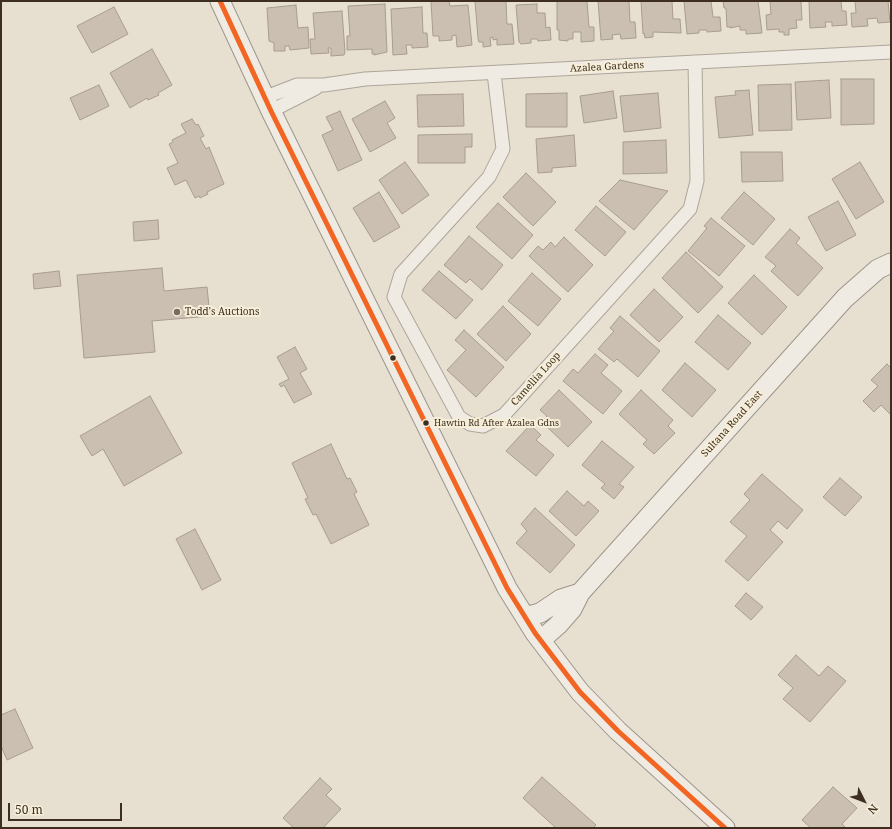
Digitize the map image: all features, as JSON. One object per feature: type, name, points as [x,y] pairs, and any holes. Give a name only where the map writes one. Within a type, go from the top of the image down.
[{"type":"main road","points":[[220,1],[269,104],[507,588],[541,640],[580,692],[618,730],[725,828]]},
{"type":"main road","name":"Sultana Road East","points":[[541,640],[572,610],[580,593],[845,298],[878,269],[891,263]]},
{"type":"main road","points":[[525,617],[540,613],[561,599],[580,593]]},
{"type":"street","name":"Azalea Gardens","points":[[269,104],[296,85],[324,85],[365,80],[891,52]]},
{"type":"street","name":"Camellia Loop","points":[[494,73],[502,149],[488,177],[400,274],[394,297],[459,417],[470,424],[483,426],[504,415],[690,209],[697,182],[694,62]]},
{"type":"building","points":[[431,1],[449,1],[450,6],[468,5],[472,45],[457,47],[456,35],[452,36],[452,40],[439,41],[439,36],[433,36]]},
{"type":"building","points":[[475,1],[506,1],[507,24],[512,24],[514,44],[497,45],[497,39],[493,40],[493,37],[490,38],[491,46],[483,47],[483,42],[479,42],[478,38]]},
{"type":"building","points":[[557,1],[587,1],[589,27],[594,27],[594,41],[581,42],[581,32],[573,32],[573,39],[568,39],[568,41],[559,40],[559,30],[557,30]]},
{"type":"building","points":[[598,1],[629,1],[630,22],[635,22],[636,38],[621,39],[620,34],[612,35],[613,39],[601,40]]},
{"type":"building","points":[[641,1],[672,1],[673,19],[680,19],[681,33],[653,32],[653,37],[645,38],[644,33],[643,34]]},
{"type":"building","points":[[684,1],[711,1],[713,17],[720,17],[721,31],[707,32],[707,30],[699,30],[699,33],[687,34]]},
{"type":"building","points":[[723,1],[758,1],[762,33],[746,34],[746,30],[740,30],[740,26],[730,28],[731,27],[727,27],[726,8],[724,8]]},
{"type":"building","points":[[770,1],[801,1],[802,20],[796,20],[797,28],[789,29],[789,35],[784,35],[784,32],[779,32],[779,29],[767,30],[766,15],[771,14]]},
{"type":"building","points":[[809,1],[841,1],[842,11],[846,11],[847,25],[832,26],[832,22],[825,22],[826,27],[810,28]]},
{"type":"building","points":[[855,1],[888,1],[890,22],[878,23],[877,18],[867,19],[868,26],[852,27],[851,13],[856,13]]},
{"type":"building","points":[[385,4],[387,52],[374,55],[375,54],[372,54],[372,49],[347,50],[347,36],[350,36],[348,6]]},
{"type":"building","points":[[537,4],[537,13],[545,13],[546,28],[550,27],[551,40],[538,41],[537,39],[531,39],[531,43],[521,44],[519,42],[516,5]]},
{"type":"building","points":[[296,5],[298,28],[308,27],[309,48],[290,50],[289,46],[285,46],[285,51],[274,51],[274,43],[269,41],[267,8]]},
{"type":"building","points":[[114,7],[128,34],[92,53],[77,26]]},
{"type":"building","points":[[422,7],[423,33],[427,33],[428,47],[412,48],[412,45],[406,45],[407,54],[393,55],[391,9]]},
{"type":"building","points":[[342,11],[344,55],[331,56],[331,48],[328,48],[329,53],[311,54],[310,39],[315,39],[313,13]]},
{"type":"building","points":[[152,49],[172,85],[158,93],[159,95],[148,100],[147,98],[130,108],[110,73]]},
{"type":"building","points":[[841,79],[874,79],[874,124],[841,125]]},
{"type":"building","points":[[829,80],[831,118],[797,120],[795,82]]},
{"type":"building","points":[[791,84],[792,130],[759,131],[758,85]]},
{"type":"building","points":[[99,85],[109,106],[80,120],[70,98]]},
{"type":"building","points":[[749,90],[753,135],[719,138],[715,97],[736,95],[735,91]]},
{"type":"building","points":[[613,91],[617,118],[584,123],[580,96]]},
{"type":"building","points":[[567,93],[567,127],[526,127],[526,94]]},
{"type":"building","points":[[658,93],[661,128],[624,132],[620,96]]},
{"type":"building","points":[[463,94],[464,126],[418,127],[417,95]]},
{"type":"building","points":[[385,101],[395,118],[387,123],[396,138],[370,152],[352,119]]},
{"type":"building","points":[[340,111],[362,160],[338,171],[322,135],[333,130],[326,117]]},
{"type":"building","points":[[192,119],[196,125],[198,124],[204,136],[200,138],[206,149],[209,147],[224,184],[207,192],[208,194],[200,198],[199,196],[195,198],[186,180],[175,185],[167,168],[178,163],[169,144],[173,142],[172,140],[186,133],[181,124]]},
{"type":"building","points":[[472,134],[472,147],[465,147],[465,163],[418,163],[418,135]]},
{"type":"building","points":[[574,135],[576,166],[552,168],[552,172],[538,173],[536,139]]},
{"type":"building","points":[[666,140],[667,173],[623,174],[623,142]]},
{"type":"building","points":[[741,152],[782,152],[783,181],[742,182]]},
{"type":"building","points":[[405,162],[429,195],[402,214],[379,180]]},
{"type":"building","points":[[860,162],[884,202],[856,219],[832,179]]},
{"type":"building","points":[[526,173],[556,202],[533,226],[503,197]]},
{"type":"building","points":[[620,180],[668,191],[634,230],[599,201]]},
{"type":"building","points":[[379,192],[400,227],[374,242],[353,208]]},
{"type":"building","points":[[744,192],[775,219],[753,245],[721,218]]},
{"type":"building","points":[[838,201],[856,235],[826,251],[808,217]]},
{"type":"building","points":[[498,203],[533,235],[512,259],[476,227]]},
{"type":"building","points":[[596,206],[626,232],[605,256],[575,230]]},
{"type":"building","points":[[711,218],[745,246],[719,276],[688,251],[707,228],[704,226]]},
{"type":"building","points":[[158,220],[159,239],[134,241],[133,222]]},
{"type":"building","points":[[790,229],[800,238],[796,243],[823,268],[798,296],[771,271],[776,266],[765,257]]},
{"type":"building","points":[[469,236],[503,265],[482,290],[470,279],[466,283],[444,265]]},
{"type":"building","points":[[564,237],[593,265],[568,292],[529,256],[538,246],[543,250],[551,242],[555,247]]},
{"type":"building","points":[[686,252],[723,287],[698,313],[662,278]]},
{"type":"building","points":[[162,268],[164,291],[207,287],[210,316],[152,321],[155,352],[84,358],[77,275]]},
{"type":"building","points":[[59,271],[61,286],[34,289],[33,274]]},
{"type":"building","points":[[439,271],[473,300],[456,319],[422,290]]},
{"type":"building","points":[[532,273],[561,299],[538,326],[508,301]]},
{"type":"building","points":[[754,275],[787,307],[762,335],[728,303]]},
{"type":"building","points":[[654,289],[683,317],[659,342],[630,315]]},
{"type":"building","points":[[503,306],[531,334],[506,361],[477,334]]},
{"type":"building","points":[[718,315],[751,343],[728,370],[695,342]]},
{"type":"building","points":[[620,316],[660,351],[638,377],[617,359],[614,362],[598,349],[614,331],[610,328]]},
{"type":"building","points":[[464,330],[504,367],[476,397],[447,370],[466,350],[455,340]]},
{"type":"building","points":[[295,347],[307,369],[300,373],[312,394],[294,403],[284,385],[281,387],[279,384],[289,379],[277,357]]},
{"type":"building","points":[[595,354],[608,365],[601,373],[622,391],[603,414],[563,381],[573,369],[578,373]]},
{"type":"building","points":[[685,363],[716,390],[692,417],[662,390]]},
{"type":"building","points":[[887,364],[891,368],[891,415],[881,405],[874,412],[863,401],[878,386],[871,380]]},
{"type":"building","points":[[559,390],[592,422],[568,447],[542,422],[547,416],[540,410]]},
{"type":"building","points":[[641,390],[673,420],[668,426],[675,433],[654,454],[643,444],[647,440],[619,414]]},
{"type":"building","points":[[150,396],[182,453],[124,486],[103,449],[92,456],[80,436]]},
{"type":"building","points":[[530,425],[541,435],[536,440],[554,455],[536,476],[506,451]]},
{"type":"building","points":[[602,441],[634,467],[619,484],[624,487],[614,499],[601,488],[605,484],[582,465]]},
{"type":"building","points":[[331,444],[347,479],[350,478],[357,492],[354,494],[369,525],[331,544],[316,514],[313,515],[305,499],[308,498],[292,463]]},
{"type":"building","points":[[762,474],[803,510],[787,529],[778,521],[770,530],[783,542],[748,581],[725,561],[747,536],[730,522],[750,500],[744,494]]},
{"type":"building","points":[[840,478],[862,497],[845,516],[823,497]]},
{"type":"building","points":[[567,491],[584,506],[588,501],[599,511],[576,536],[549,511]]},
{"type":"building","points":[[535,508],[575,545],[550,573],[516,543],[527,531],[521,524]]},
{"type":"building","points":[[195,529],[221,580],[202,590],[176,539]]},
{"type":"building","points":[[746,593],[763,607],[751,620],[735,606]]},
{"type":"building","points":[[796,655],[819,676],[828,666],[846,681],[810,722],[783,699],[793,688],[778,675]]},
{"type":"building","points":[[15,709],[33,748],[7,760],[1,746],[1,715]]},
{"type":"building","points":[[542,777],[596,825],[593,828],[556,828],[523,798]]},
{"type":"building","points":[[320,778],[332,789],[326,795],[341,809],[323,828],[294,828],[283,818]]},
{"type":"building","points":[[833,787],[857,808],[842,824],[846,828],[811,828],[802,820]]},
{"type":"transit line","points":[[220,1],[271,111],[507,588],[535,633],[580,692],[618,731],[725,828]]},
{"type":"place","name":"Todd's Auctions","points":[[177,312]]},
{"type":"place","name":"Hawtin Rd After Azalea Gdns","points":[[426,423]]}]
